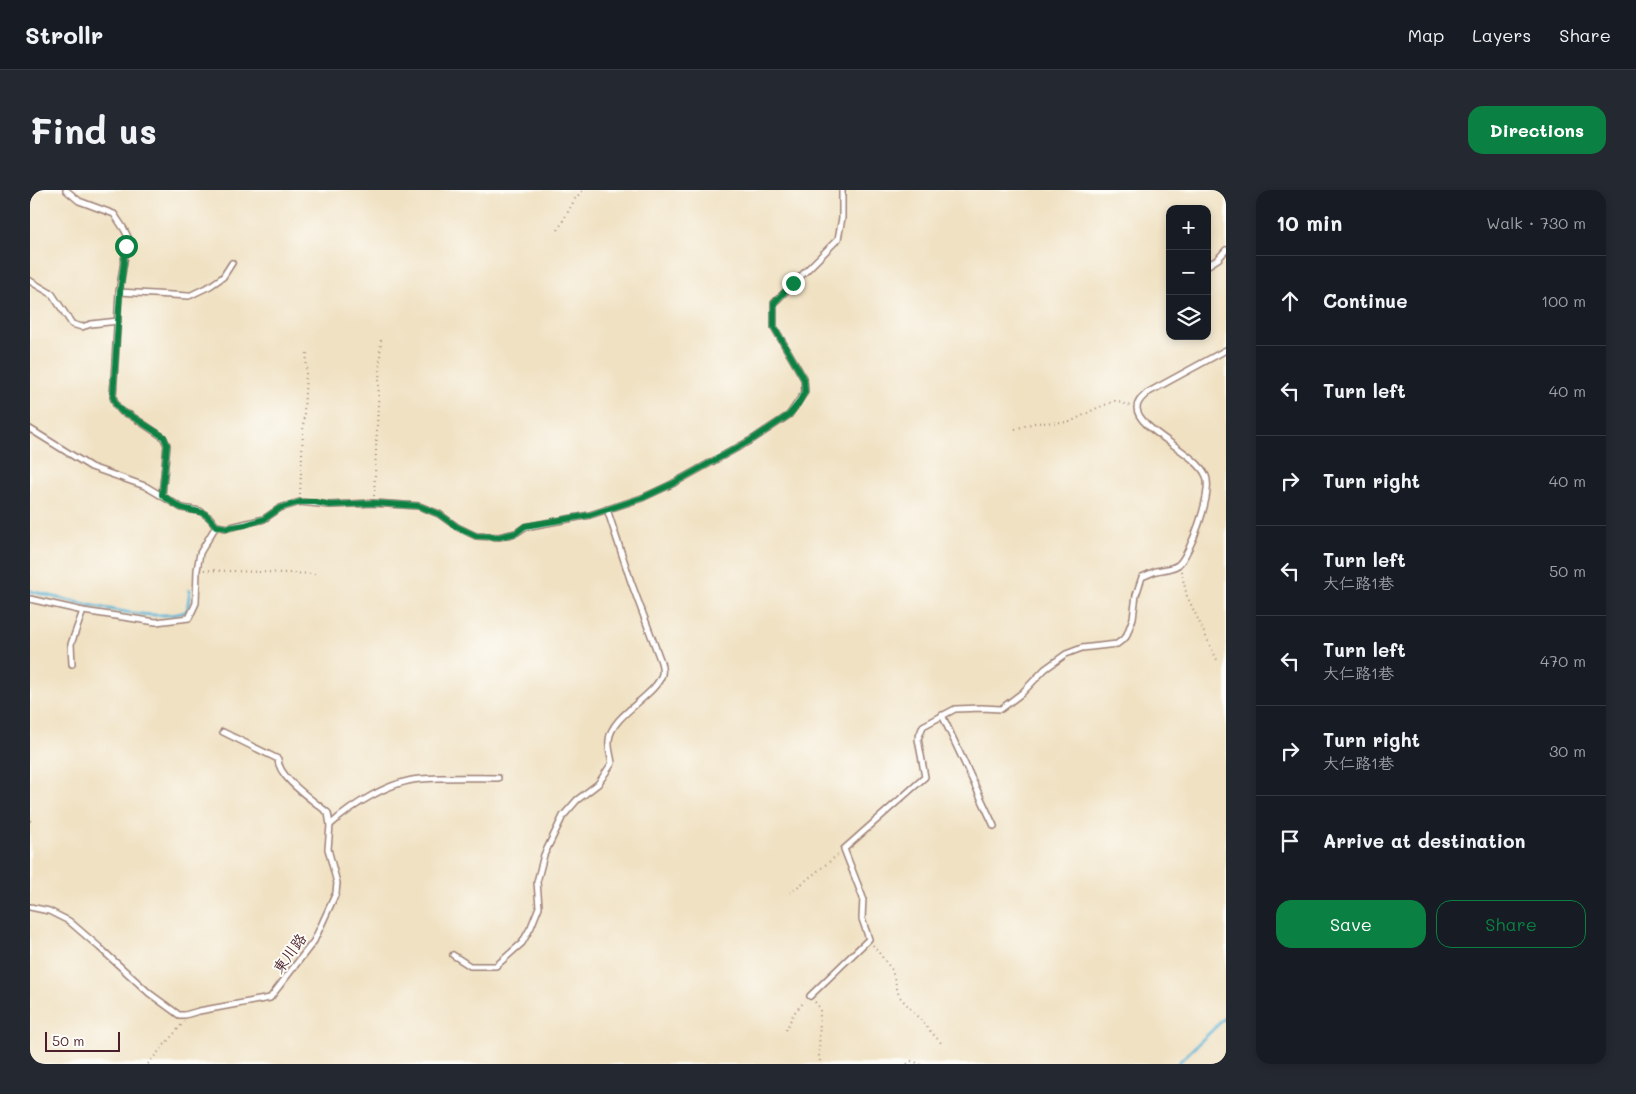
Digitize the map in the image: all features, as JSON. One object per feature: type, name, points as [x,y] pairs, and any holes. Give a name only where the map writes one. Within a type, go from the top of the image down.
[{"type":"lane","points":[[66,190],[79,201],[114,214],[128,237],[120,292],[113,397],[116,405],[122,412],[130,415],[164,437],[167,445],[162,495]]},
{"type":"lane","points":[[30,429],[90,467],[145,486],[182,508],[200,511],[210,518],[216,526],[227,528],[264,519],[280,508],[300,502],[330,505],[373,503],[419,506],[439,514],[457,527],[476,536],[499,537],[516,533],[525,526],[590,515],[649,494],[753,439],[789,415],[798,404],[805,392],[804,379],[774,327],[774,303],[838,239],[842,218],[842,190]]},
{"type":"lane","points":[[1211,263],[1226,250]]},
{"type":"lane","points":[[120,292],[189,296],[210,286],[223,277],[232,263]]},
{"type":"lane","points":[[30,281],[52,294],[72,324],[82,326],[118,321]]},
{"type":"lane","points":[[810,996],[869,939],[862,919],[863,898],[844,850],[925,777],[918,740],[923,726],[955,709],[1001,709],[1022,693],[1045,669],[1066,654],[1082,648],[1117,644],[1126,636],[1133,618],[1136,595],[1142,577],[1158,570],[1170,570],[1180,564],[1200,523],[1206,505],[1208,488],[1206,476],[1189,456],[1154,432],[1140,416],[1137,408],[1139,400],[1147,393],[1226,350]]},
{"type":"lane","points":[[453,955],[470,966],[496,966],[522,943],[539,907],[537,882],[544,855],[563,816],[577,800],[598,784],[612,763],[609,740],[613,727],[656,685],[662,675],[661,662],[631,582],[607,509]]},
{"type":"lane","points":[[30,598],[83,611],[156,622],[189,618],[196,603],[197,570],[200,553],[216,526]]},
{"type":"lane","points":[[72,664],[71,644],[83,611]]},
{"type":"lane","points":[[942,715],[994,826]]},
{"type":"lane","points":[[223,732],[278,759],[278,763],[287,779],[328,813],[330,825],[379,790],[392,786],[419,779],[498,778]]},
{"type":"lane","name":"東川路","points":[[190,1014],[199,1010],[270,998],[314,941],[336,892],[337,883],[328,849],[330,825]]},
{"type":"lane","points":[[30,907],[50,911],[69,921],[123,971],[172,1011],[179,1015],[190,1014]]},
{"type":"path","points":[[558,230],[575,199],[583,190]]},
{"type":"path","points":[[373,503],[381,336]]},
{"type":"path","points":[[300,502],[307,352]]},
{"type":"path","points":[[1015,429],[1034,423],[1070,422],[1115,401],[1137,408]]},
{"type":"path","points":[[1180,564],[1187,596],[1217,660]]},
{"type":"path","points":[[197,570],[316,574]]},
{"type":"path","points":[[30,821],[34,818]]},
{"type":"path","points":[[790,892],[844,850]]},
{"type":"path","points":[[869,939],[892,970],[900,996],[942,1044]]},
{"type":"path","points":[[786,1030],[794,1013],[810,996],[820,1008],[819,1058],[821,1064]]},
{"type":"path","points":[[148,1064],[190,1014]]},
{"type":"path","points":[[907,1064],[911,1061],[921,1064]]},
{"type":"waterway","points":[[30,591],[87,605],[155,615],[187,611],[190,590]]},
{"type":"waterway","points":[[1177,1064],[1226,1017]]},
{"type":"route","points":[[126,246],[121,278],[113,397],[116,405],[122,412],[130,415],[164,437],[167,445],[162,495],[182,508],[200,511],[210,518],[216,526],[227,528],[264,519],[280,508],[300,502],[330,505],[373,503],[419,506],[439,514],[457,527],[476,536],[499,537],[516,533],[525,526],[590,515],[642,498],[672,484],[753,439],[789,415],[798,404],[805,392],[804,379],[774,327],[774,303],[793,283]]}]
